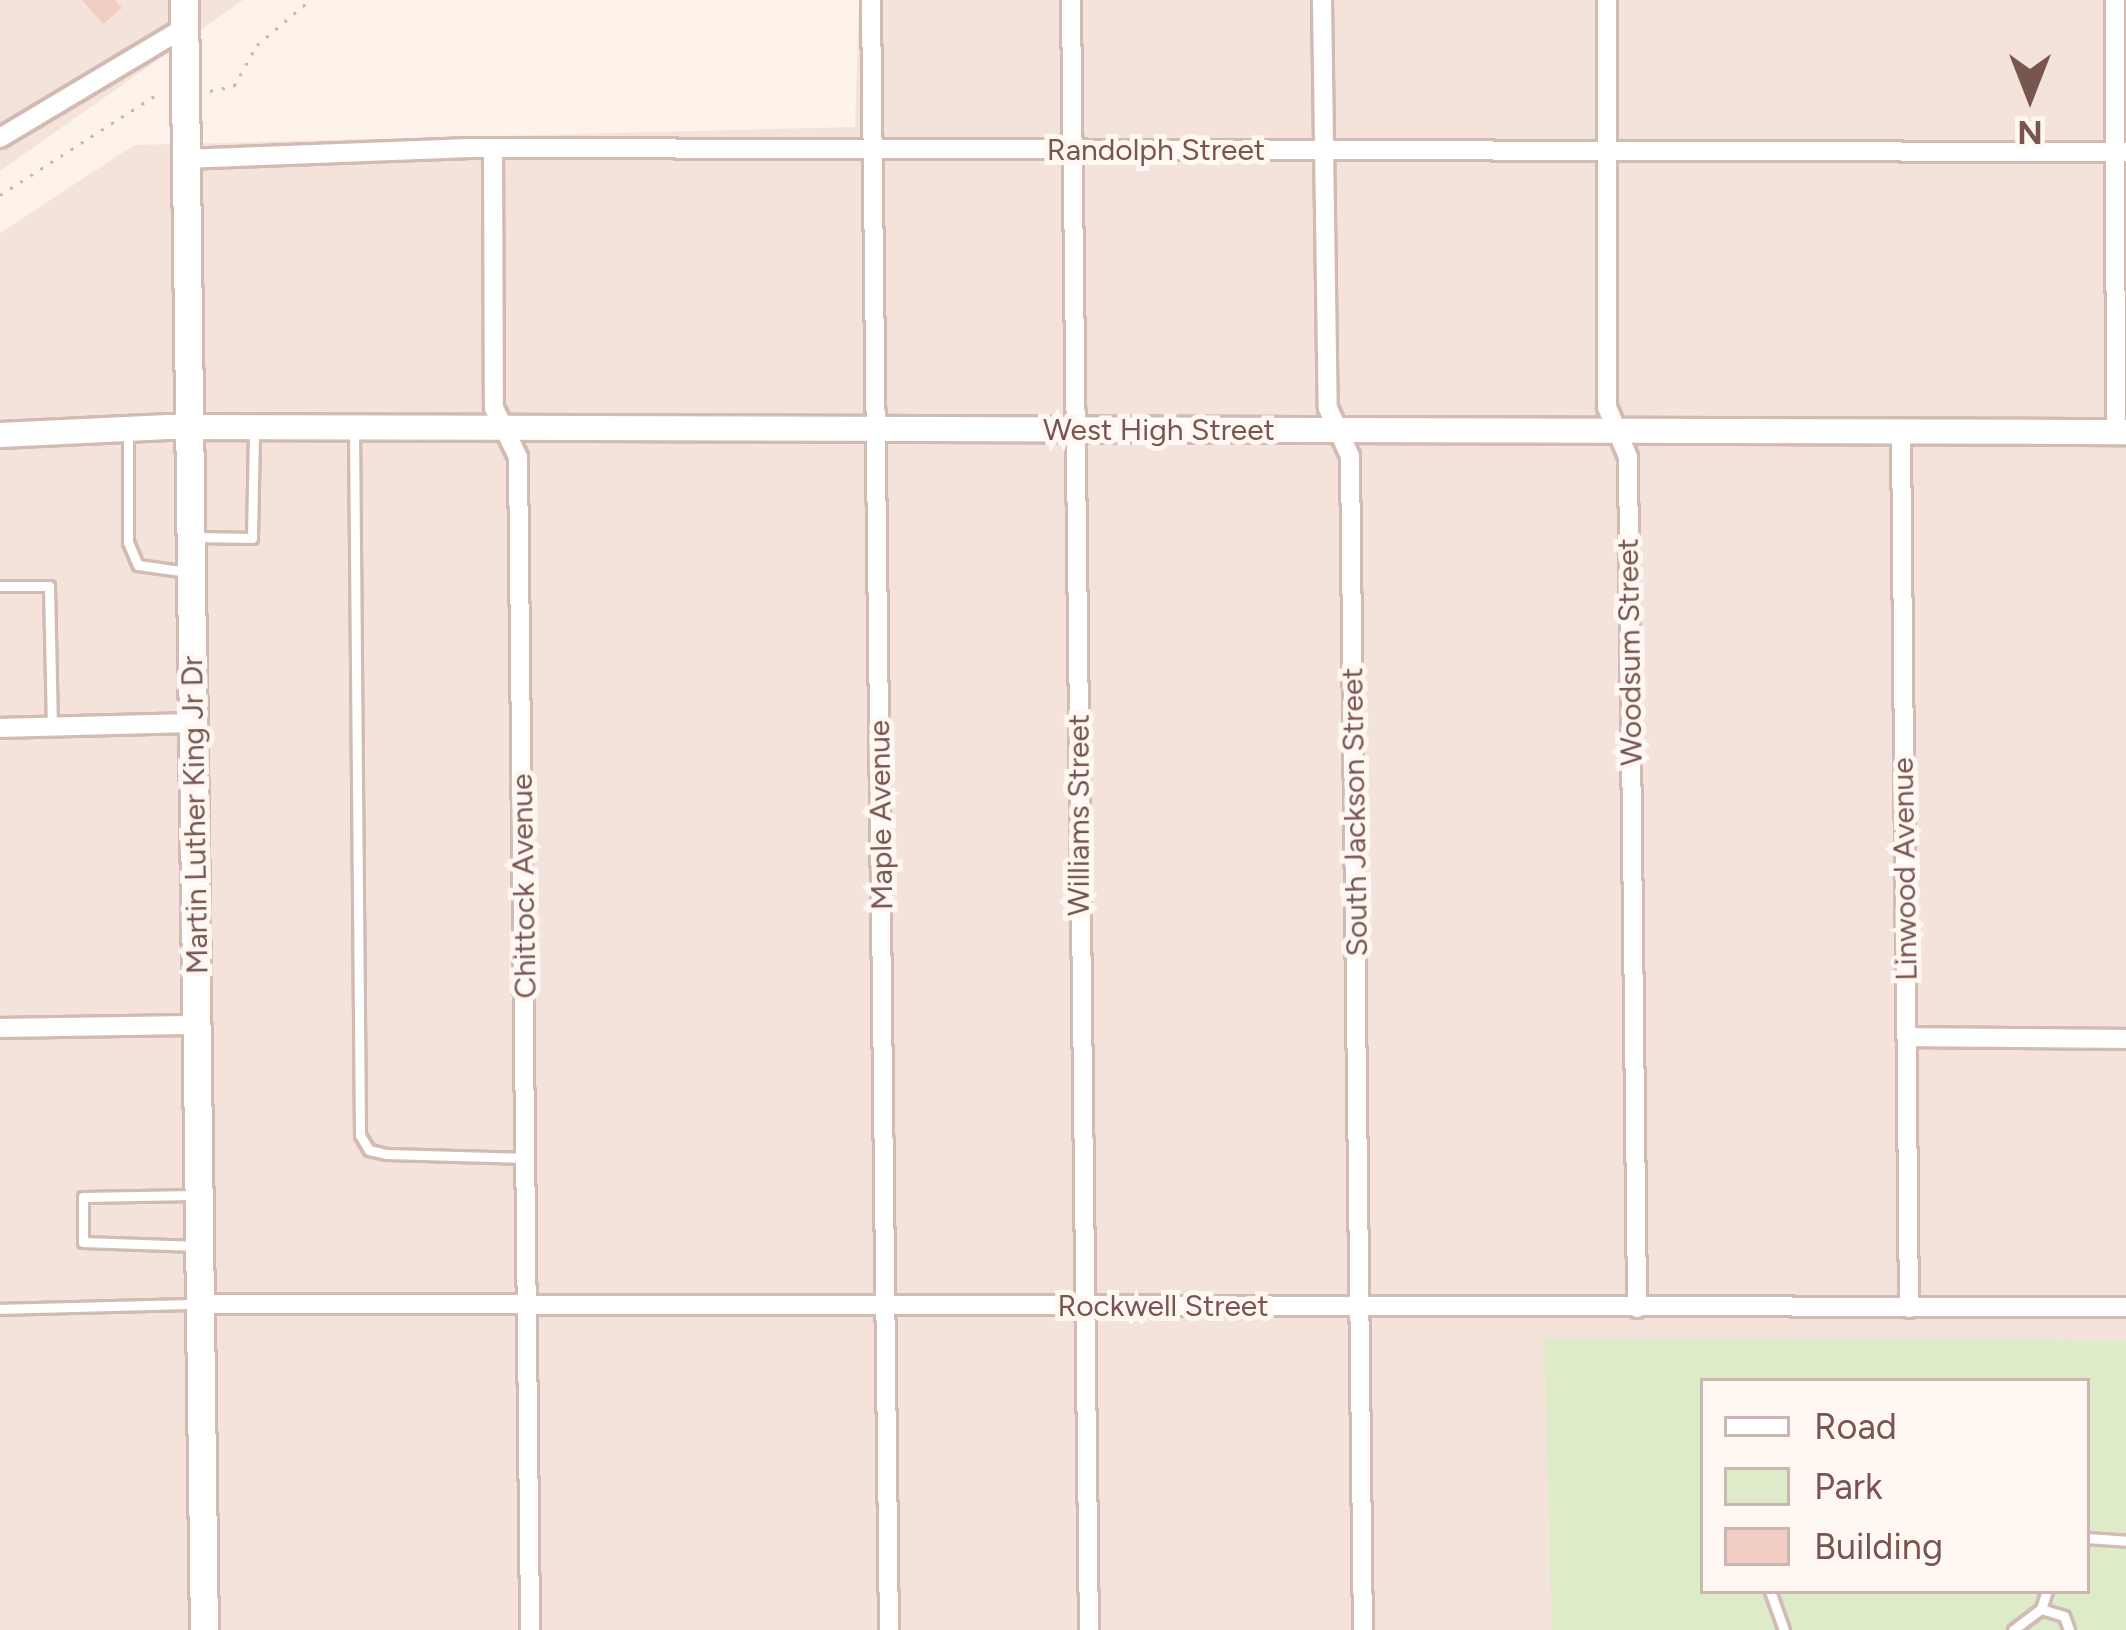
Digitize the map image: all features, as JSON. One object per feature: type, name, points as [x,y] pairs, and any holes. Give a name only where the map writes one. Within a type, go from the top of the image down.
[{"type":"main road","name":"Martin Luther King Jr Dr","points":[[184,14],[204,1630]]},
{"type":"street","name":"Maple Avenue","points":[[871,0],[889,1630]]},
{"type":"street","name":"Williams Street","points":[[1071,0],[1089,1630]]},
{"type":"street","name":"South Jackson Street","points":[[1322,0],[1328,408],[1341,430],[1350,480],[1363,1630]]},
{"type":"street","name":"Woodsum Street","points":[[1607,0],[1607,407],[1628,457],[1637,1308]]},
{"type":"street","points":[[2115,0],[2121,152],[2121,432]]},
{"type":"street","points":[[0,138],[184,14]]},
{"type":"street","name":"Randolph Street","points":[[186,159],[493,148],[2121,152]]},
{"type":"street","name":"Chittock Avenue","points":[[493,148],[494,408],[518,457],[530,1630]]},
{"type":"street","name":"West High Street","points":[[0,435],[128,428],[254,432],[2121,432]]},
{"type":"street","name":"Linwood Avenue","points":[[1901,431],[1909,1308]]},
{"type":"street","points":[[0,728],[193,723]]},
{"type":"street","points":[[0,1028],[197,1025]]},
{"type":"street","points":[[1907,1037],[2126,1039]]},
{"type":"street","name":"Rockwell Street","points":[[200,1304],[2126,1307]]},
{"type":"lane","points":[[128,428],[133,554],[138,566],[194,573]]},
{"type":"lane","points":[[354,430],[360,1135],[369,1150],[387,1154],[527,1158]]},
{"type":"lane","points":[[194,537],[252,538],[254,432]]},
{"type":"lane","points":[[0,586],[49,586],[52,727]]},
{"type":"lane","points":[[199,1195],[83,1197],[83,1242],[199,1246]]},
{"type":"lane","points":[[0,1309],[200,1304]]},
{"type":"lane","points":[[2090,1538],[2126,1541]]},
{"type":"lane","points":[[1771,1594],[1784,1630]]},
{"type":"lane","points":[[2013,1630],[2041,1610],[2046,1594]]},
{"type":"lane","points":[[2041,1610],[2064,1616],[2069,1630]]},
{"type":"path","points":[[214,91],[233,86],[257,44],[310,0]]},
{"type":"path","points":[[0,195],[163,91]]},
{"type":"shaded area","points":[[0,0],[243,0],[0,171]]},
{"type":"shaded area","points":[[859,0],[2126,0],[2126,1630],[0,1630],[0,233],[134,145],[855,127]]},
{"type":"green space","points":[[1544,1339],[2126,1340],[2126,1630],[1552,1630]]},
{"type":"building","points":[[82,0],[115,0],[122,8],[103,24]]}]
